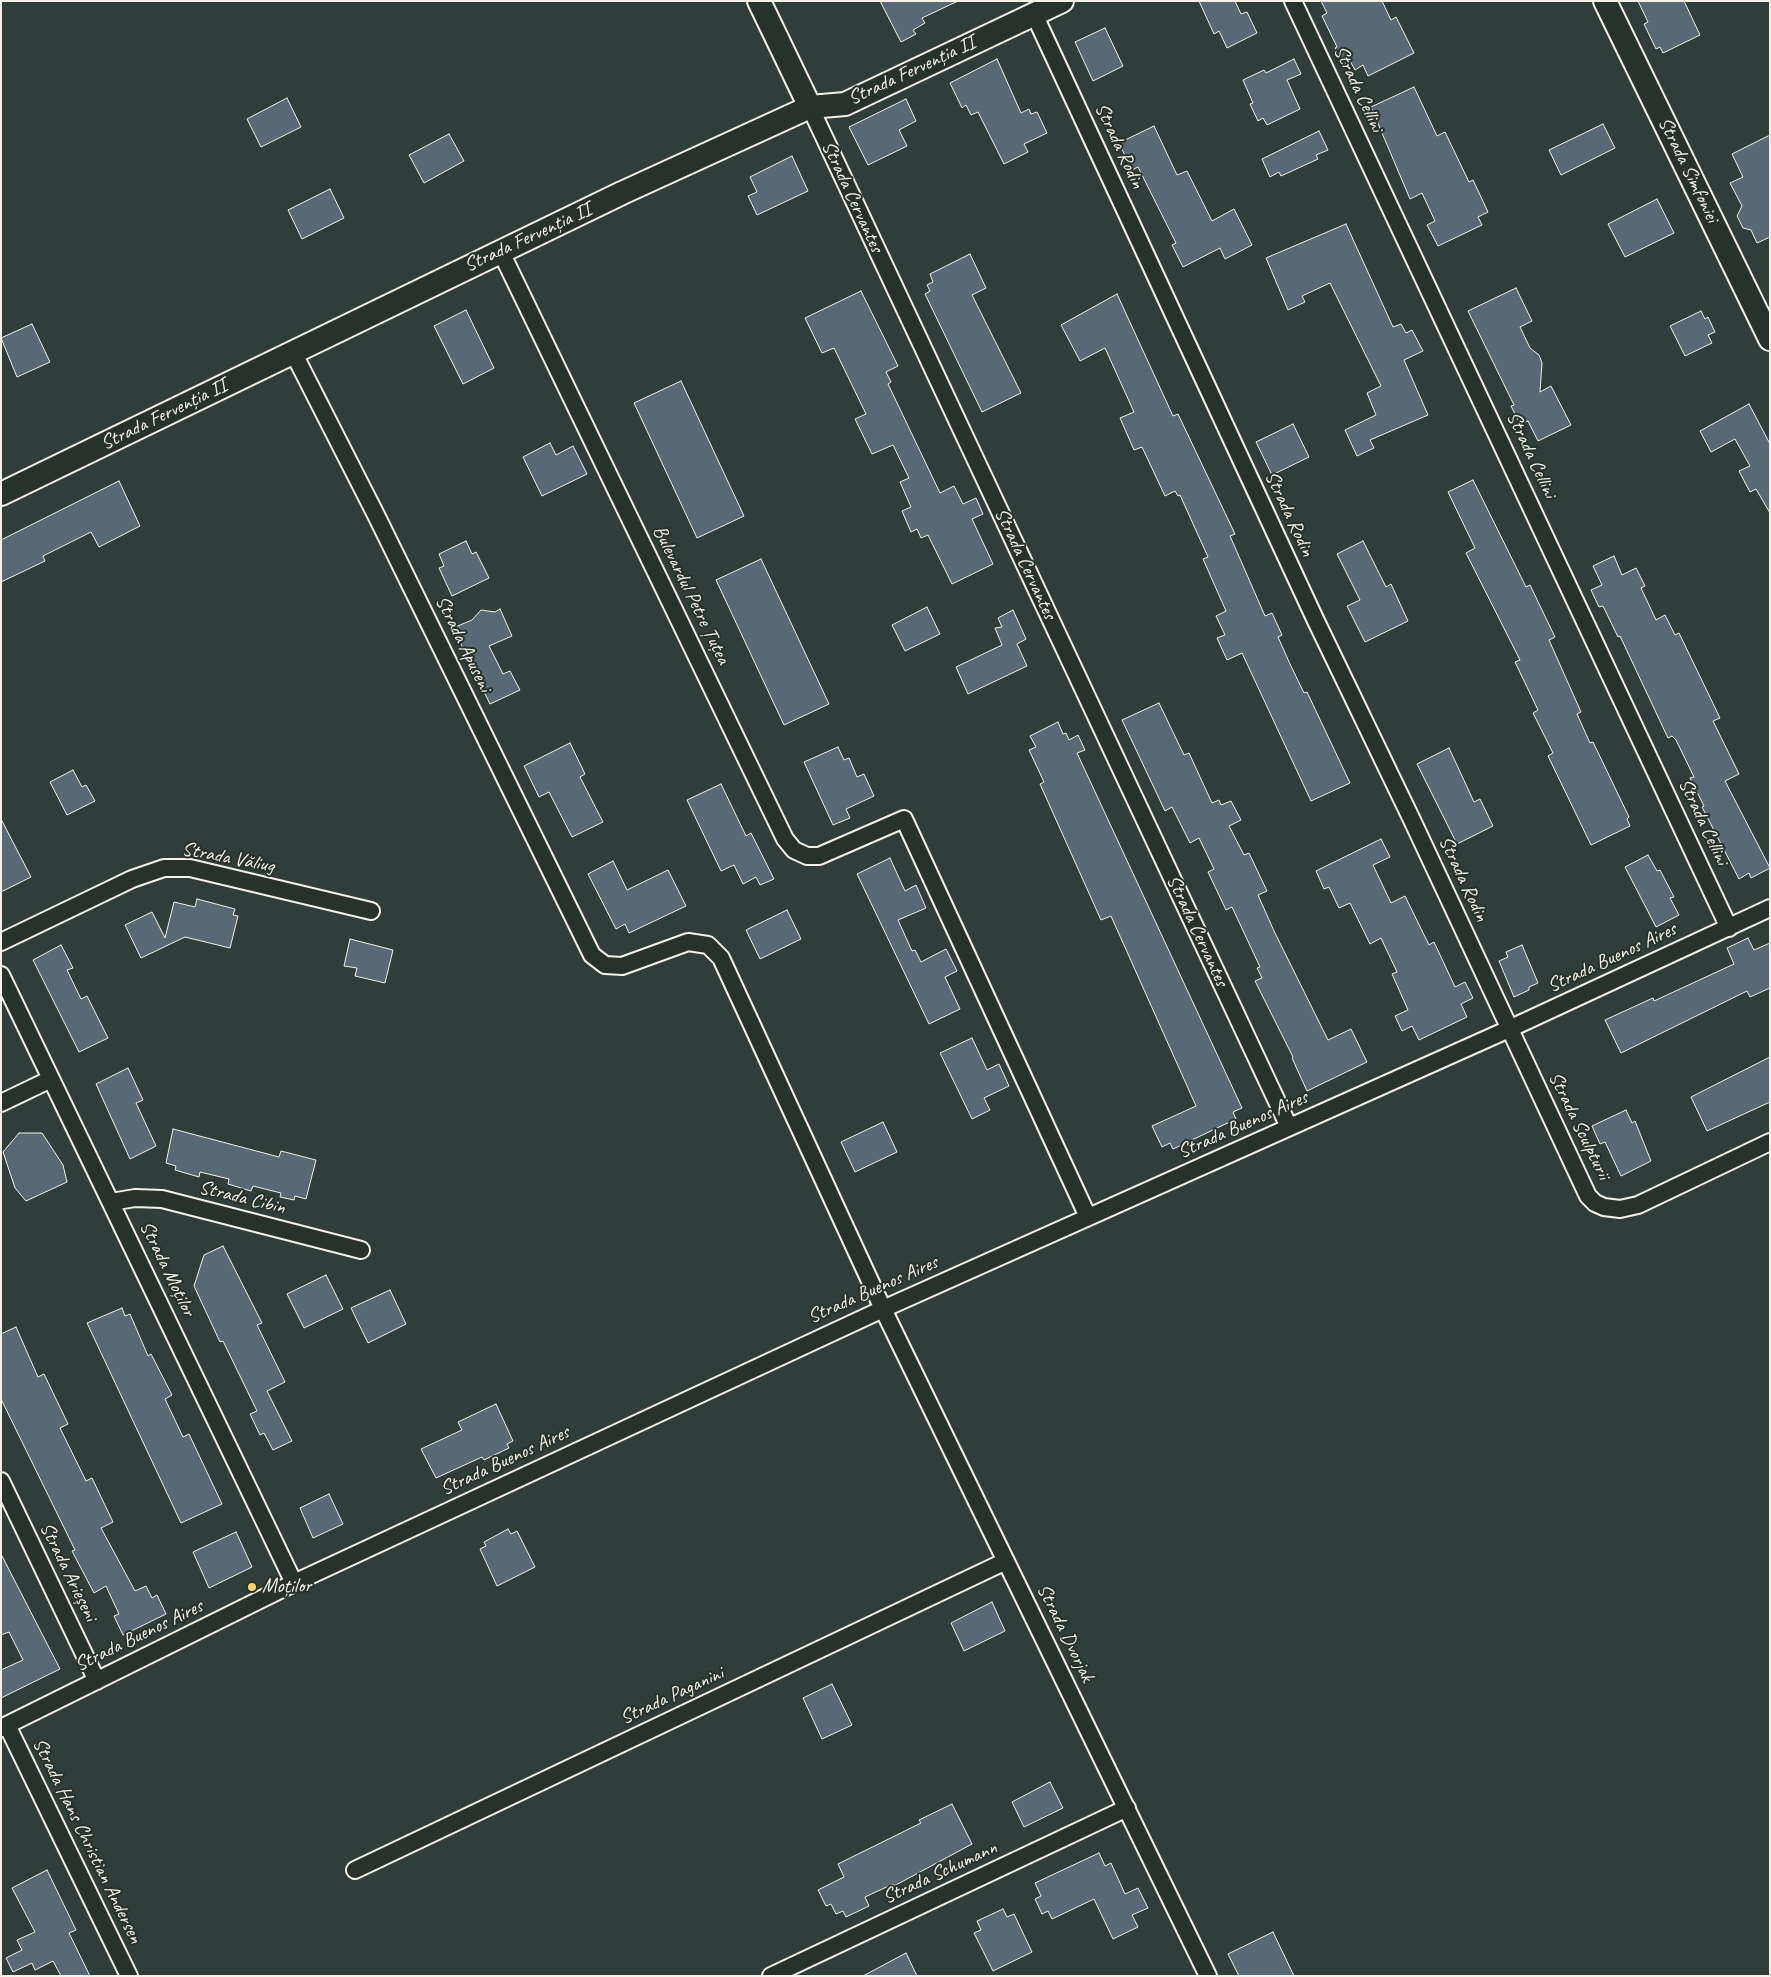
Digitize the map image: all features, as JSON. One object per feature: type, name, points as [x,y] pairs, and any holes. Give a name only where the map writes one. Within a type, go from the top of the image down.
[{"type":"street","name":"Strada Cervantes","points":[[759,1],[1289,1127]]},
{"type":"street","name":"Strada Fervenția II","points":[[1,494],[500,250],[810,107],[845,104],[1062,1]]},
{"type":"street","name":"Strada Cellini","points":[[1294,1],[1729,928]]},
{"type":"street","name":"Strada Simfoniei","points":[[1605,1],[1770,338]]},
{"type":"street","name":"Strada Rodin","points":[[1034,14],[1316,621],[1412,820],[1509,1029]]},
{"type":"street","name":"Bulevardul Petre Țuțea","points":[[500,250],[785,838],[794,850],[807,856],[819,856],[904,819],[1088,1218]]},
{"type":"street","name":"Strada Apuseni","points":[[293,352],[376,515],[592,955]]},
{"type":"street","name":"Strada Văliug","points":[[1,942],[132,879],[164,868],[190,868],[371,911]]},
{"type":"street","name":"Strada Buenos Aires","points":[[4,1726],[294,1583],[883,1308],[1509,1029],[1770,908]]},
{"type":"street","name":"Strada Dvorjak","points":[[592,955],[605,965],[622,966],[688,942],[708,945],[721,958],[883,1308],[1208,1976]]},
{"type":"street","name":"Strada Moților","points":[[1,975],[294,1583]]},
{"type":"street","name":"Strada Sculpturii","points":[[1509,1029],[1588,1196],[1604,1208],[1620,1209],[1638,1205],[1770,1142]]},
{"type":"street","points":[[1,1103],[51,1079]]},
{"type":"street","name":"Strada Cibin","points":[[111,1202],[135,1198],[162,1199],[361,1250]]},
{"type":"street","name":"Strada Arieșeni","points":[[1,1481],[97,1681]]},
{"type":"street","name":"Strada Paganini","points":[[355,1870],[1006,1561]]},
{"type":"street","name":"Strada Hans Christian Andersen","points":[[4,1726],[129,1976]]},
{"type":"street","name":"Strada Schumann","points":[[771,1976],[1127,1808]]},
{"type":"building","points":[[880,1],[958,1],[922,18],[925,23],[913,30],[916,34],[901,42]]},
{"type":"building","points":[[1199,1],[1235,1],[1241,14],[1247,12],[1257,33],[1227,48],[1219,31],[1214,34]]},
{"type":"building","points":[[1321,1],[1382,1],[1391,20],[1396,17],[1414,53],[1368,76],[1363,65],[1355,70],[1350,61],[1343,65],[1335,48],[1337,47],[1322,16],[1327,13]]},
{"type":"building","points":[[1638,1],[1684,1],[1700,35],[1663,53],[1660,47],[1656,49],[1644,24],[1648,22]]},
{"type":"building","points":[[1105,28],[1123,66],[1093,81],[1075,42]]},
{"type":"building","points":[[997,59],[1021,113],[1029,109],[1031,114],[1037,112],[1047,133],[1024,144],[1028,152],[1004,164],[978,112],[971,115],[966,105],[962,108],[950,83]]},
{"type":"building","points":[[1294,59],[1301,74],[1287,80],[1300,109],[1267,125],[1263,118],[1258,121],[1250,104],[1253,103],[1243,80],[1264,70],[1266,73]]},
{"type":"building","points":[[1414,87],[1437,136],[1445,132],[1469,182],[1473,180],[1488,212],[1478,217],[1482,225],[1438,246],[1427,225],[1435,221],[1422,193],[1410,199],[1371,107]]},
{"type":"building","points":[[287,98],[301,127],[261,147],[247,119]]},
{"type":"building","points":[[906,99],[916,121],[899,130],[907,146],[868,165],[849,127]]},
{"type":"building","points":[[1603,124],[1615,148],[1561,175],[1549,150]]},
{"type":"building","points":[[1154,126],[1177,175],[1187,171],[1212,221],[1234,209],[1252,245],[1225,259],[1220,248],[1183,267],[1172,245],[1176,243],[1138,167],[1132,170],[1119,143]]},
{"type":"building","points":[[1319,131],[1328,150],[1316,155],[1318,159],[1281,176],[1279,172],[1270,177],[1262,159]]},
{"type":"building","points":[[449,134],[464,161],[424,183],[409,155]]},
{"type":"building","points":[[1770,135],[1770,237],[1757,243],[1751,230],[1743,228],[1737,216],[1742,206],[1730,183],[1743,177],[1732,154]]},
{"type":"building","points":[[792,156],[808,191],[757,215],[748,196],[757,192],[750,177]]},
{"type":"building","points":[[330,189],[344,218],[302,239],[288,210]]},
{"type":"building","points":[[1657,199],[1674,233],[1625,257],[1608,224]]},
{"type":"building","points":[[1346,224],[1393,327],[1401,324],[1406,333],[1412,330],[1423,351],[1404,360],[1428,415],[1370,440],[1374,448],[1357,456],[1345,430],[1376,415],[1367,393],[1381,386],[1330,283],[1302,296],[1305,302],[1288,310],[1266,258]]},
{"type":"building","points":[[970,254],[986,288],[972,295],[1021,393],[982,412],[925,294],[930,291],[927,285],[933,282],[930,274]]},
{"type":"building","points":[[1516,288],[1532,321],[1520,327],[1530,348],[1539,355],[1542,363],[1540,392],[1551,386],[1571,425],[1538,441],[1528,421],[1520,424],[1511,406],[1514,405],[1468,311]]},
{"type":"building","points":[[861,291],[898,366],[886,372],[891,382],[888,384],[940,493],[954,486],[963,504],[976,498],[983,514],[972,519],[993,564],[952,584],[928,535],[921,538],[917,529],[911,532],[902,511],[911,507],[900,482],[909,478],[893,445],[872,454],[855,419],[866,414],[834,348],[822,353],[805,318]]},
{"type":"building","points":[[1117,294],[1173,416],[1178,414],[1235,534],[1230,536],[1265,616],[1272,613],[1282,635],[1278,637],[1290,664],[1304,693],[1307,692],[1350,783],[1311,801],[1242,653],[1227,660],[1217,638],[1225,635],[1216,616],[1226,611],[1203,559],[1208,557],[1180,495],[1178,496],[1175,491],[1165,496],[1142,447],[1134,450],[1120,418],[1134,412],[1105,348],[1080,361],[1061,325]]},
{"type":"building","points":[[466,310],[494,368],[463,384],[434,326]]},
{"type":"building","points":[[1701,311],[1705,319],[1708,317],[1715,332],[1708,335],[1712,343],[1685,356],[1670,326]]},
{"type":"building","points":[[32,324],[50,362],[17,377],[1,338]]},
{"type":"building","points":[[681,381],[744,516],[697,538],[634,403]]},
{"type":"building","points":[[1749,404],[1770,444],[1770,513],[1756,489],[1750,492],[1739,471],[1750,466],[1735,439],[1711,452],[1700,431]]},
{"type":"building","points":[[1293,424],[1309,457],[1272,475],[1256,442]]},
{"type":"building","points":[[550,443],[556,455],[573,446],[587,474],[542,496],[523,457]]},
{"type":"building","points":[[1473,480],[1526,587],[1530,585],[1555,637],[1549,640],[1581,712],[1577,714],[1590,743],[1593,742],[1629,817],[1627,819],[1630,826],[1591,845],[1548,756],[1553,753],[1533,713],[1538,710],[1515,662],[1520,660],[1466,553],[1475,548],[1448,492]]},
{"type":"building","points":[[119,481],[140,526],[99,547],[91,532],[43,556],[45,561],[1,582],[1,540]]},
{"type":"building","points":[[466,541],[472,554],[476,552],[489,578],[452,596],[439,568],[444,566],[439,554]]},
{"type":"building","points":[[1363,541],[1386,587],[1391,584],[1408,621],[1365,642],[1347,606],[1360,600],[1337,554]]},
{"type":"building","points":[[1614,556],[1622,575],[1636,568],[1645,586],[1641,588],[1656,620],[1665,615],[1675,635],[1679,633],[1720,718],[1713,721],[1739,774],[1725,781],[1770,868],[1751,878],[1749,873],[1739,879],[1702,807],[1704,806],[1690,778],[1694,777],[1676,740],[1672,736],[1668,738],[1620,636],[1618,637],[1603,606],[1599,607],[1591,590],[1602,585],[1593,566]]},
{"type":"building","points":[[761,559],[829,704],[784,725],[716,580]]},
{"type":"building","points":[[927,607],[940,634],[905,651],[892,625]]},
{"type":"building","points":[[500,609],[512,636],[489,646],[503,674],[510,671],[520,690],[490,704],[453,628],[472,620],[481,610],[495,612]]},
{"type":"building","points":[[1013,610],[1026,639],[1017,644],[1027,666],[968,694],[956,667],[1002,645],[995,628],[1002,627],[998,618]]},
{"type":"building","points":[[1159,703],[1184,755],[1189,753],[1212,803],[1219,800],[1221,805],[1231,801],[1241,820],[1229,826],[1244,855],[1249,853],[1267,891],[1258,895],[1328,1040],[1351,1029],[1367,1062],[1307,1091],[1293,1057],[1255,981],[1262,978],[1257,968],[1260,967],[1232,907],[1226,910],[1208,872],[1214,869],[1199,838],[1190,843],[1172,807],[1165,811],[1122,720]]},
{"type":"building","points":[[1058,722],[1063,734],[1066,733],[1069,740],[1078,735],[1085,750],[1077,753],[1242,1108],[1233,1112],[1236,1119],[1173,1149],[1170,1143],[1162,1147],[1152,1126],[1196,1106],[1111,916],[1101,920],[1040,784],[1044,782],[1029,750],[1036,747],[1030,736]]},
{"type":"building","points":[[570,743],[585,774],[580,777],[603,822],[572,837],[549,792],[539,797],[524,766]]},
{"type":"building","points":[[838,747],[844,760],[849,758],[857,777],[864,774],[874,796],[846,809],[850,818],[833,825],[804,762]]},
{"type":"building","points":[[1449,748],[1474,802],[1480,799],[1493,826],[1457,844],[1417,764]]},
{"type":"building","points":[[73,770],[82,787],[86,785],[95,801],[67,815],[50,782]]},
{"type":"building","points":[[721,784],[746,836],[751,833],[774,879],[760,885],[756,877],[743,884],[734,865],[721,871],[687,800]]},
{"type":"building","points":[[1,819],[31,877],[1,892]]},
{"type":"building","points":[[1381,839],[1390,857],[1373,865],[1391,903],[1405,896],[1429,945],[1434,942],[1455,987],[1465,982],[1473,998],[1461,1004],[1467,1017],[1419,1040],[1412,1026],[1402,1031],[1395,1016],[1408,1010],[1392,974],[1397,972],[1381,938],[1370,944],[1350,903],[1339,908],[1329,887],[1324,889],[1316,871]]},
{"type":"building","points":[[1648,855],[1657,871],[1660,870],[1674,897],[1670,898],[1679,915],[1656,927],[1625,867]]},
{"type":"building","points":[[890,858],[905,891],[916,885],[926,908],[898,920],[912,951],[915,950],[921,962],[946,949],[957,971],[945,977],[960,1009],[929,1024],[857,874]]},
{"type":"building","points":[[613,861],[627,890],[668,870],[686,906],[629,933],[625,924],[616,929],[588,874]]},
{"type":"building","points":[[197,899],[235,909],[233,915],[238,916],[230,948],[185,937],[141,958],[125,925],[152,912],[165,938],[174,902],[195,907]]},
{"type":"building","points":[[787,910],[801,939],[760,959],[746,930]]},
{"type":"building","points":[[1748,938],[1754,950],[1770,943],[1770,988],[1750,997],[1747,991],[1621,1053],[1605,1020],[1653,998],[1654,1001],[1734,964],[1727,948]]},
{"type":"building","points":[[350,939],[393,950],[385,983],[355,976],[357,968],[344,966]]},
{"type":"building","points":[[61,945],[73,968],[67,970],[81,999],[87,996],[108,1038],[79,1052],[33,960]]},
{"type":"building","points":[[1522,945],[1538,983],[1529,987],[1529,990],[1514,997],[1499,961],[1508,957],[1506,952]]},
{"type":"building","points":[[972,1038],[987,1070],[999,1064],[1009,1086],[984,1098],[990,1110],[972,1119],[940,1053]]},
{"type":"building","points":[[1770,1057],[1770,1102],[1707,1131],[1691,1097]]},
{"type":"building","points":[[128,1068],[143,1100],[136,1103],[156,1146],[130,1159],[96,1084]]},
{"type":"building","points":[[1626,1110],[1632,1123],[1635,1121],[1651,1161],[1621,1176],[1605,1142],[1600,1144],[1592,1126]]},
{"type":"building","points":[[883,1122],[897,1152],[855,1172],[841,1142]]},
{"type":"building","points":[[173,1129],[279,1157],[281,1151],[316,1160],[306,1199],[295,1196],[294,1200],[280,1197],[281,1193],[253,1186],[251,1191],[228,1184],[229,1179],[200,1172],[199,1177],[175,1170],[176,1166],[166,1163]]},
{"type":"building","points":[[19,1133],[42,1133],[63,1165],[67,1182],[26,1201],[15,1188],[3,1152]]},
{"type":"building","points":[[223,1246],[262,1323],[257,1325],[285,1382],[267,1391],[292,1441],[273,1450],[264,1433],[260,1435],[250,1414],[257,1411],[223,1341],[220,1342],[194,1286],[204,1255]]},
{"type":"building","points":[[326,1275],[343,1309],[304,1328],[287,1294]]},
{"type":"building","points":[[390,1290],[406,1324],[368,1343],[351,1308]]},
{"type":"building","points":[[122,1308],[125,1316],[130,1314],[148,1356],[151,1354],[172,1395],[165,1399],[183,1437],[189,1434],[222,1504],[181,1523],[87,1323]]},
{"type":"building","points":[[16,1327],[38,1377],[44,1374],[68,1424],[60,1428],[86,1481],[92,1478],[113,1522],[101,1528],[135,1591],[146,1586],[152,1598],[157,1595],[166,1614],[123,1635],[114,1616],[119,1614],[106,1586],[94,1593],[72,1551],[75,1550],[1,1399],[1,1334]]},
{"type":"building","points":[[496,1404],[513,1441],[507,1444],[509,1448],[484,1460],[482,1457],[436,1478],[421,1449],[462,1430],[458,1422]]},
{"type":"building","points":[[329,1494],[343,1524],[313,1538],[300,1508]]},
{"type":"building","points":[[508,1529],[511,1534],[517,1531],[535,1567],[497,1586],[480,1549],[486,1546],[484,1542]]},
{"type":"building","points":[[236,1532],[252,1567],[209,1588],[193,1552]]},
{"type":"building","points":[[1,1554],[60,1669],[1,1698],[1,1670],[23,1660],[9,1632],[1,1635]]},
{"type":"building","points":[[992,1602],[1005,1631],[964,1651],[951,1623]]},
{"type":"building","points":[[832,1684],[852,1725],[822,1739],[803,1698]]},
{"type":"building","points":[[1050,1782],[1063,1808],[1024,1827],[1012,1802]]},
{"type":"building","points":[[952,1804],[972,1844],[894,1886],[893,1884],[865,1897],[869,1906],[846,1917],[843,1911],[836,1914],[831,1904],[826,1906],[818,1890],[844,1877],[838,1864],[921,1823],[919,1820]]},
{"type":"building","points":[[1099,1853],[1105,1866],[1111,1863],[1125,1894],[1138,1888],[1148,1908],[1132,1915],[1138,1927],[1113,1939],[1094,1899],[1052,1919],[1048,1911],[1042,1914],[1035,1899],[1041,1896],[1035,1883]]},
{"type":"building","points":[[47,1870],[76,1930],[69,1933],[90,1976],[61,1976],[53,1961],[35,1970],[32,1963],[13,1972],[6,1958],[22,1950],[17,1940],[35,1932],[12,1888]]},
{"type":"building","points":[[1003,1909],[1007,1917],[1014,1914],[1032,1952],[993,1971],[974,1933],[981,1930],[977,1921]]},
{"type":"building","points":[[1273,1932],[1294,1976],[1239,1976],[1228,1954]]},
{"type":"building","points":[[906,1953],[917,1976],[863,1976]]},
{"type":"place","name":"Moților","points":[[252,1587]]}]
